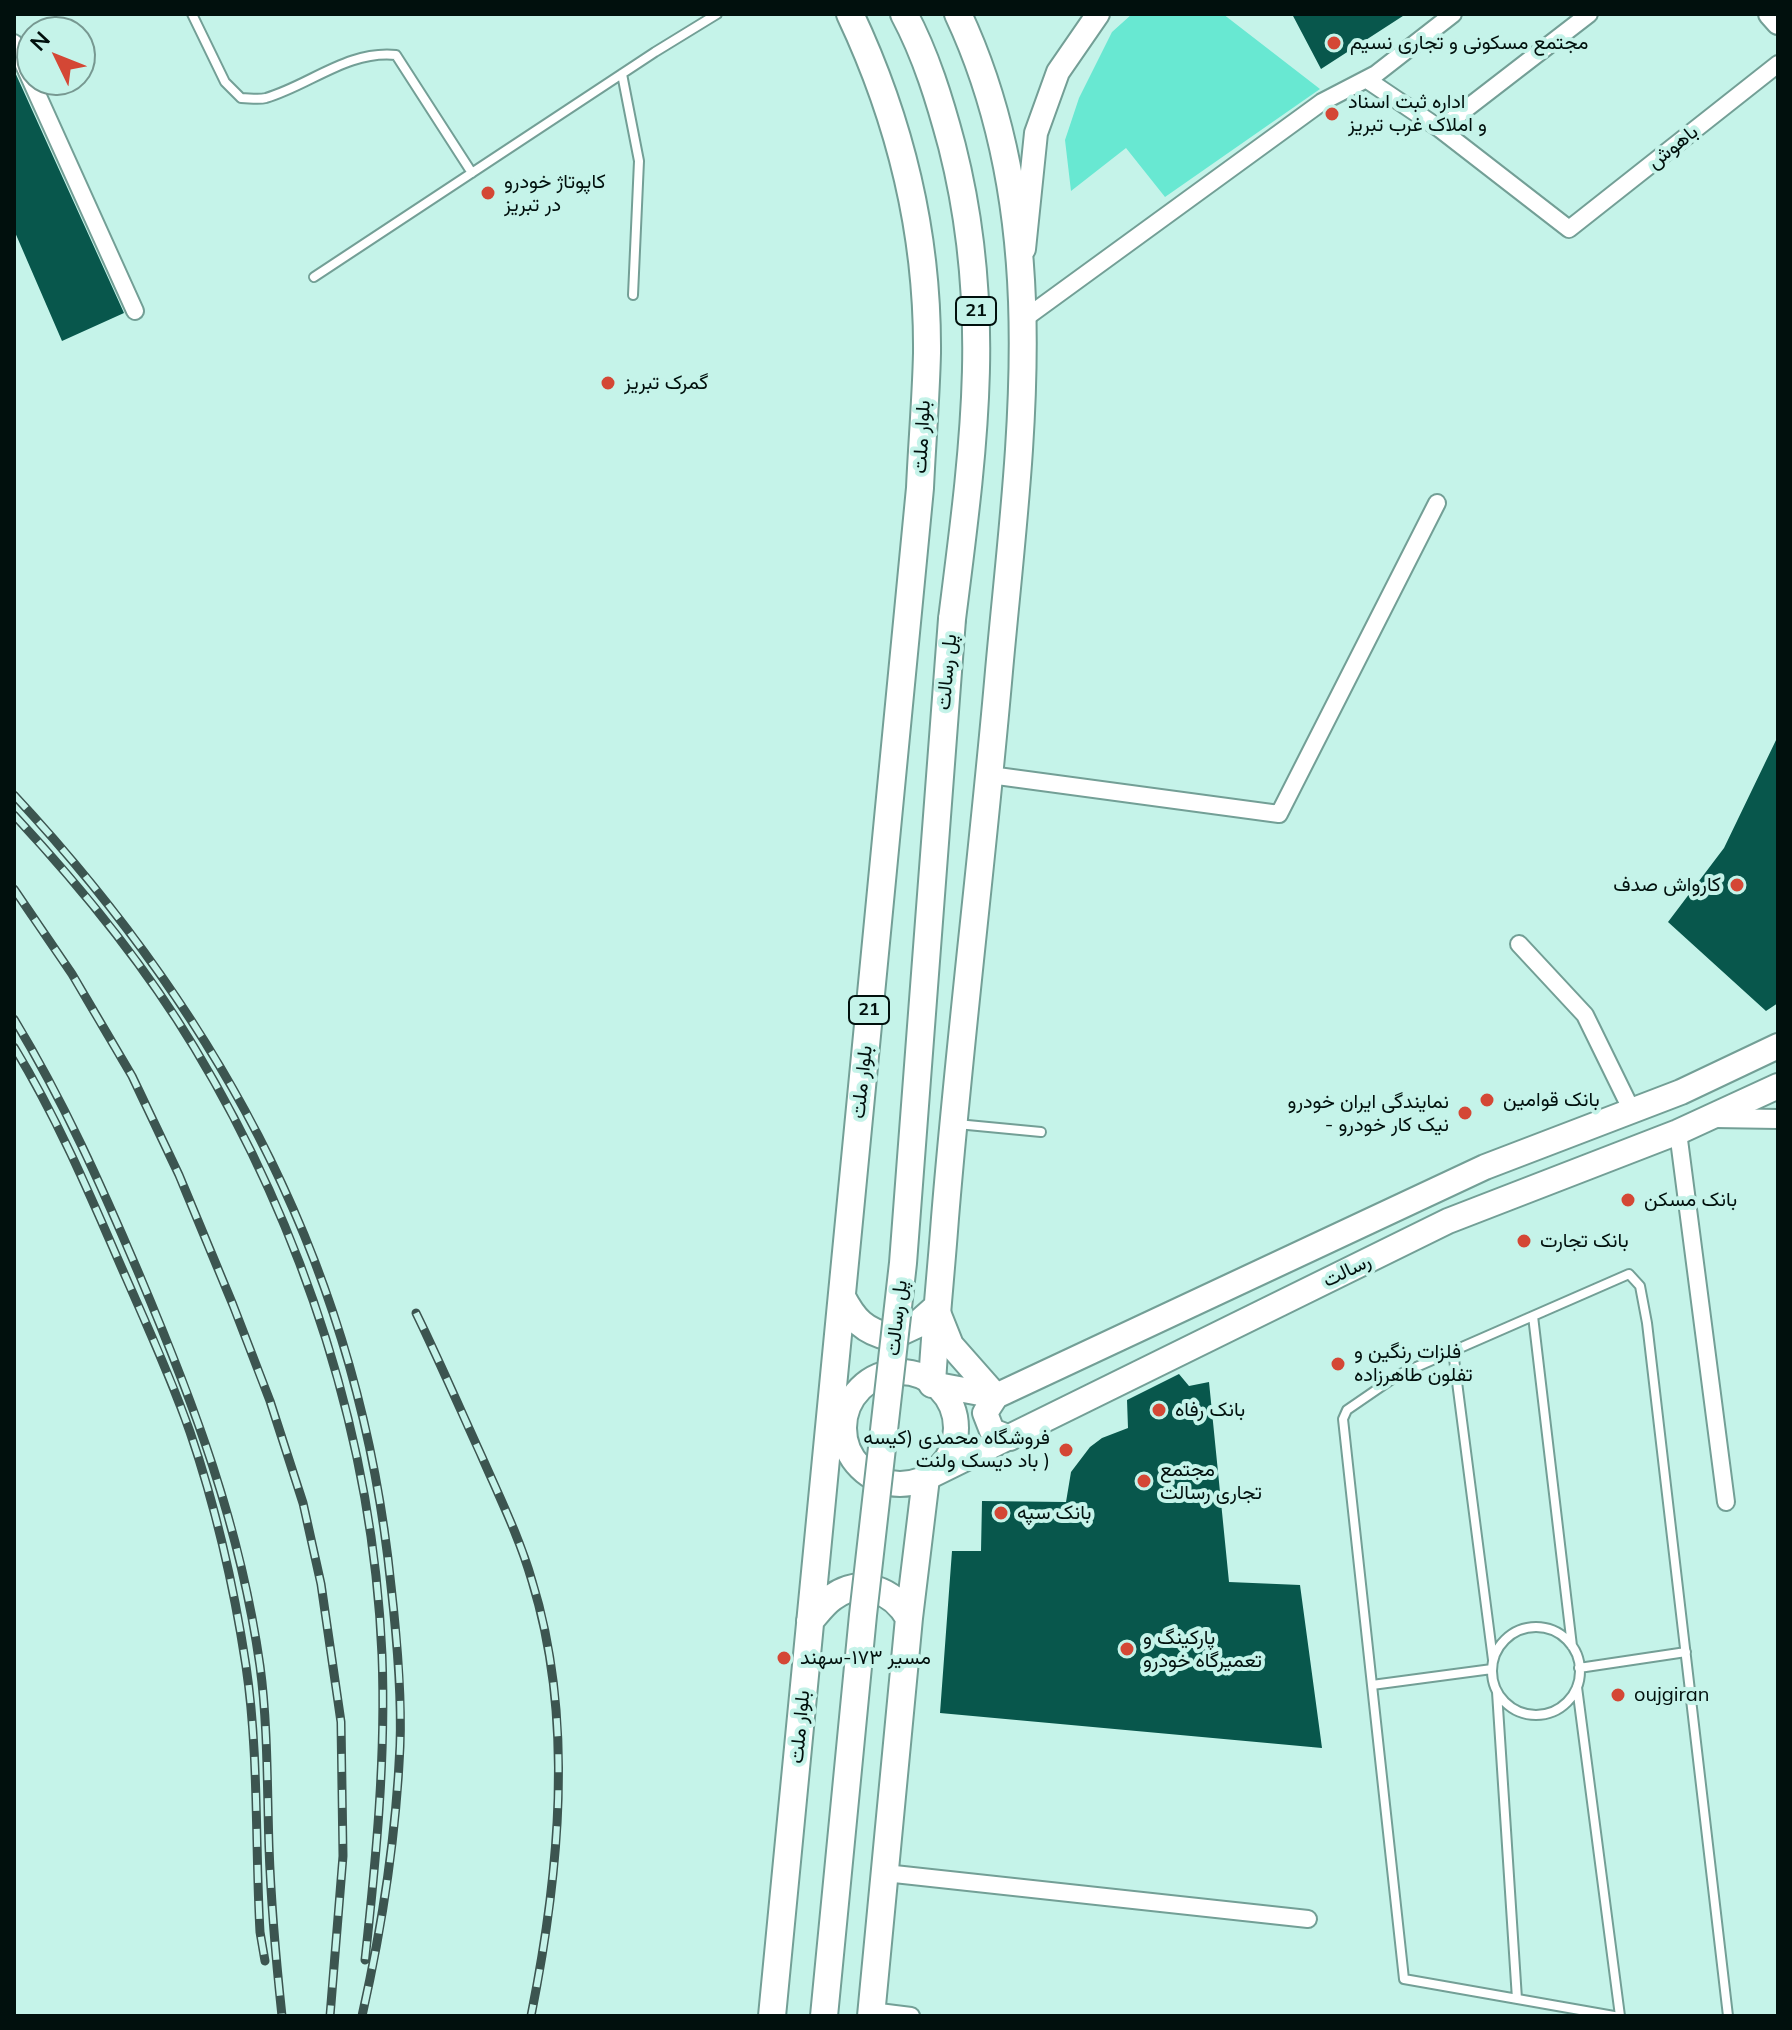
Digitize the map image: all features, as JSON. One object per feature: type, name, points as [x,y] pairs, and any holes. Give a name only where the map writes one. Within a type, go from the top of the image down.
[{"type":"highway","name":"بلوار ملت","points":[[772,2016],[920,488],[927,351],[921,248],[904,158],[875,67],[850,14]]},
{"type":"highway","name":"پل رسالت","points":[[824,2016],[863,1615],[903,1263],[952,619],[973,456],[978,368],[975,273],[964,195],[942,107],[904,14]]},
{"type":"highway","points":[[932,1384],[952,1123],[990,775],[1021,435],[1024,319],[1013,195],[995,115],[958,14]]},
{"type":"highway","points":[[842,1297],[852,1317],[864,1329],[890,1337],[918,1324],[936,1308]]},
{"type":"highway","points":[[871,2014],[909,1618],[926,1478]]},
{"type":"highway","points":[[810,1621],[833,1597],[858,1586],[881,1591],[902,1605],[909,1618]]},
{"type":"main road","points":[[1022,270],[1036,133],[1058,72],[1098,14]]},
{"type":"main road","points":[[1770,14],[1778,23]]},
{"type":"main road","name":"رسالت","points":[[996,1396],[1485,1167],[1681,1092],[1778,1046]]},
{"type":"main road","name":"رسالت","points":[[926,1478],[1448,1221],[1678,1132],[1778,1086]]},
{"type":"main road","points":[[936,1308],[951,1345],[996,1396]]},
{"type":"main road","points":[[833,1382],[863,1385],[889,1372],[919,1374],[945,1396],[956,1417],[953,1447],[942,1465],[926,1478],[910,1484],[881,1482],[857,1465],[844,1438],[846,1409],[863,1385]]},
{"type":"main road","points":[[932,1384],[996,1396]]},
{"type":"main road","points":[[996,1396],[985,1413],[992,1431],[1010,1438]]},
{"type":"main road","points":[[824,1474],[857,1465]]},
{"type":"street","points":[[1024,319],[1322,102],[1366,79],[1453,14]]},
{"type":"street","points":[[1366,79],[1440,129],[1589,14]]},
{"type":"street","points":[[14,43],[135,311]]},
{"type":"street","name":"باهوش","points":[[1440,129],[1569,229],[1778,64]]},
{"type":"street","points":[[990,775],[1279,814],[1437,503]]},
{"type":"street","points":[[1519,944],[1585,1015],[1632,1111]]},
{"type":"street","points":[[1709,1118],[1778,1119]]},
{"type":"street","points":[[1678,1132],[1726,1502]]},
{"type":"street","points":[[885,1873],[1308,1919]]},
{"type":"street","points":[[871,2014],[911,2016]]},
{"type":"lane","points":[[192,14],[225,82],[241,98],[263,99],[354,59],[380,54],[396,55],[472,173]]},
{"type":"lane","points":[[314,277],[717,14]]},
{"type":"lane","points":[[622,74],[639,161],[633,295]]},
{"type":"lane","points":[[952,1123],[1041,1132]]},
{"type":"lane","points":[[1614,2016],[1404,1979],[1343,1419],[1347,1410],[1398,1375],[1629,1274],[1640,1286],[1647,1323],[1728,2016]]},
{"type":"lane","points":[[1533,1316],[1620,2016]]},
{"type":"lane","points":[[1453,1351],[1497,1692],[1517,1999]]},
{"type":"lane","points":[[1492,1665],[1499,1647],[1521,1629],[1550,1629],[1562,1635],[1572,1646]]},
{"type":"lane","points":[[1579,1668],[1686,1652]]},
{"type":"lane","points":[[1372,1685],[1492,1665]]},
{"type":"lane","points":[[1497,1692],[1517,1711],[1531,1715],[1559,1709],[1577,1687]]},
{"type":"green space","points":[[1132,14],[1223,14],[1320,89],[1165,197],[1126,148],[1071,191],[1065,140],[1079,98],[1112,32]]},
{"type":"building","name":"مجتمع مسکونى و تجارى نسیم","points":[[1292,14],[1406,14],[1321,69]]},
{"type":"building","points":[[14,70],[16,96],[26,96],[124,313],[62,341],[14,230]]},
{"type":"building","name":"کارواش صدف","points":[[1778,736],[1778,1003],[1766,1011],[1668,922],[1724,848]]},
{"type":"building","name":"پارکینگ و تعمیرگاه خودرو","points":[[1179,1374],[1189,1386],[1209,1382],[1229,1582],[1300,1585],[1322,1748],[940,1713],[952,1551],[981,1551],[982,1501],[1066,1502],[1071,1472],[1090,1447],[1102,1438],[1128,1428],[1127,1400]]},
{"type":"railway","points":[[14,795],[90,881],[158,971],[218,1063],[270,1159],[314,1259],[349,1363],[375,1472],[393,1606],[400,1706],[398,1780],[391,1848],[382,1915],[362,2016]]},
{"type":"railway","points":[[14,815],[110,926],[194,1047],[269,1189],[326,1339],[348,1417],[364,1495],[376,1575],[382,1655],[381,1770],[365,1960]]},
{"type":"railway","points":[[14,889],[72,974],[132,1076],[179,1175],[270,1401],[303,1503],[321,1584],[341,1722],[343,1856],[330,2016]]},
{"type":"railway","points":[[14,1019],[66,1113],[125,1241],[196,1418],[227,1514],[251,1614],[263,1689],[271,1890],[282,2016]]},
{"type":"railway","points":[[14,1047],[58,1126],[96,1209],[174,1389],[208,1490],[236,1607],[250,1699],[260,1932],[265,1961]]},
{"type":"railway","points":[[416,1313],[516,1534],[532,1581],[554,1688],[558,1743],[555,1853],[531,2016]]},
{"type":"place","name":"مجتمع مسکونى و تجارى نسیم","points":[[1334,43]]},
{"type":"place","name":"اداره ثبت اسناد و املاک غرب تبریز","points":[[1332,114]]},
{"type":"place","name":"کاپوتاژ خودرو در تبریز","points":[[488,193]]},
{"type":"place","name":"گمرک تبریز","points":[[608,383]]},
{"type":"place","name":"کارواش صدف","points":[[1737,885]]},
{"type":"place","name":"بانک قوامین","points":[[1487,1100]]},
{"type":"place","name":"نمایندگی ایران خودرو - نیک کار خودرو","points":[[1465,1113]]},
{"type":"place","name":"بانک مسکن","points":[[1628,1200]]},
{"type":"place","name":"بانک تجارت","points":[[1524,1241]]},
{"type":"place","name":"فلزات رنگین و تفلون طاهرزاده","points":[[1338,1364]]},
{"type":"place","name":"بانک رفاه","points":[[1159,1410]]},
{"type":"place","name":"فروشگاه محمدی (کیسه باد دیسک ولنت )","points":[[1066,1450]]},
{"type":"place","name":"مجتمع تجاری رسالت","points":[[1144,1481]]},
{"type":"place","name":"بانک سپه","points":[[1001,1513]]},
{"type":"place","name":"پارکینگ و تعمیرگاه خودرو","points":[[1127,1649]]},
{"type":"place","name":"مسیر ۱۷۳-سهند","points":[[784,1658]]},
{"type":"place","name":"oujgiran","points":[[1618,1695]]}]
